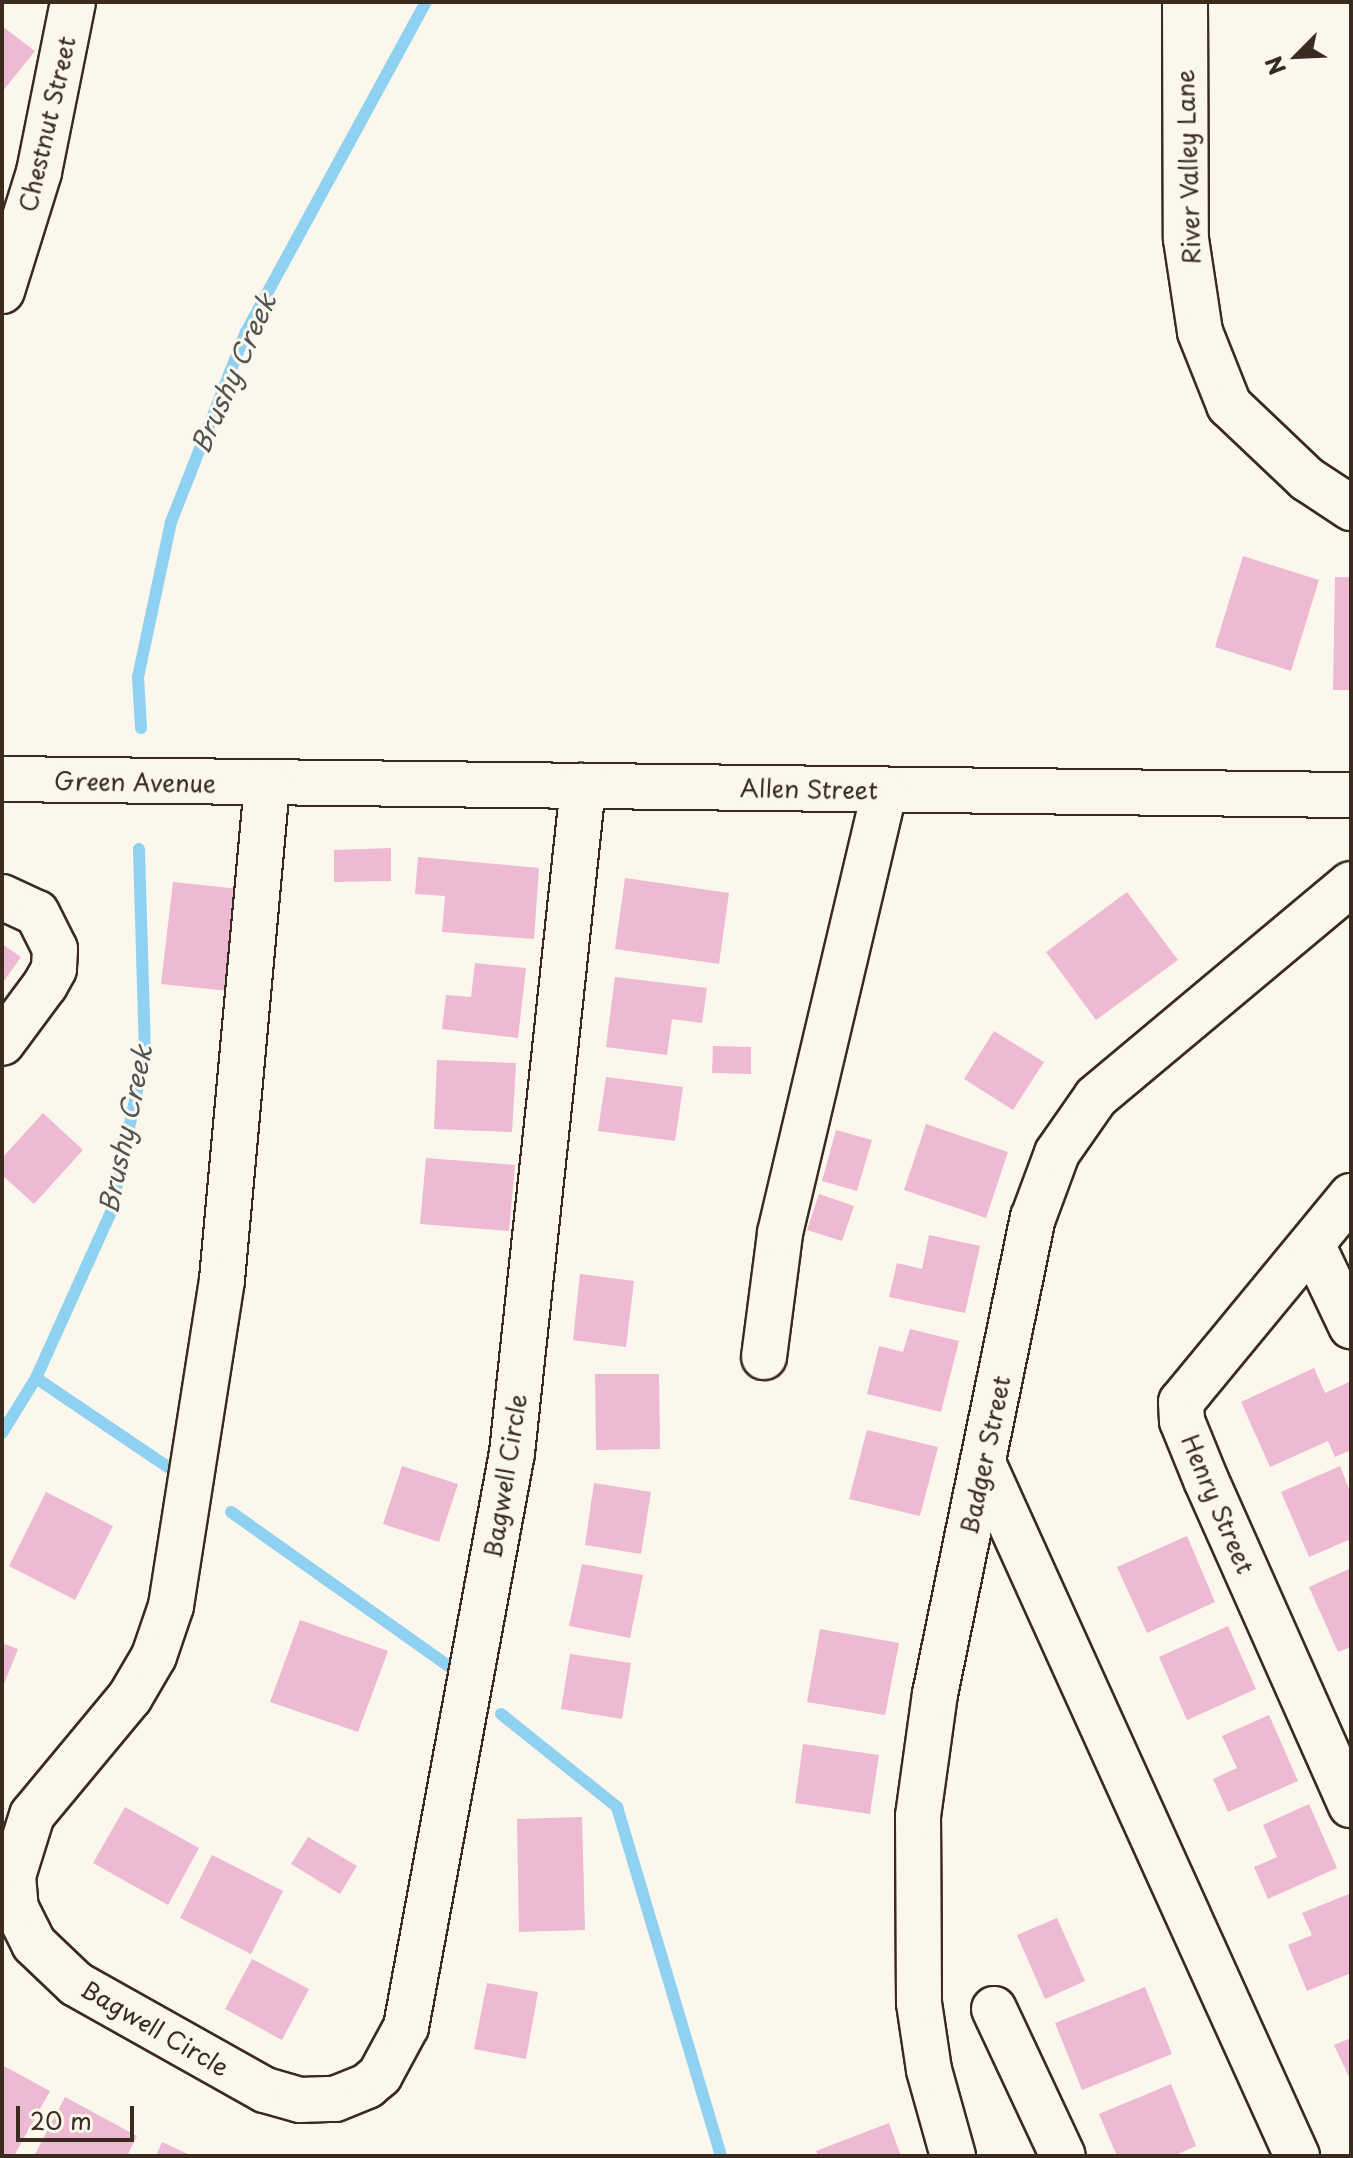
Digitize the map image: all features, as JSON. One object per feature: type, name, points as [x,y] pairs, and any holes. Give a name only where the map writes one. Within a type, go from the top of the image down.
[{"type":"street","name":"Chestnut Street","points":[[2,291],[39,172],[73,2]]},
{"type":"street","name":"River Valley Lane","points":[[1185,2],[1186,239],[1200,332],[1229,405],[1307,479],[1351,508]]},
{"type":"street","name":"Green Avenue","points":[[2,779],[267,785]]},
{"type":"street","name":"Allen Street","points":[[267,785],[1351,795]]},
{"type":"street","name":"Bagwell Circle","points":[[267,785],[222,1280],[171,1606],[154,1656],[130,1697],[32,1815],[13,1876],[16,1908],[34,1944],[76,1984],[265,2090],[300,2100],[335,2099],[367,2086],[380,2075],[406,2027],[512,1453],[583,786]]},
{"type":"street","points":[[764,1357],[780,1233],[885,790]]},
{"type":"street","name":"Badger Street","points":[[953,2156],[929,2070],[919,2003],[918,1816],[935,1694],[1033,1218],[1057,1153],[1096,1097],[1126,1067],[1351,884]]},
{"type":"street","points":[[2,897],[37,913],[55,949],[54,969],[2,1043]]},
{"type":"street","name":"Henry Street","points":[[1351,1196],[1313,1246],[1181,1402],[1182,1421],[1351,1805]]},
{"type":"street","points":[[1313,1246],[1351,1326]]},
{"type":"street","points":[[984,1465],[1297,2156]]},
{"type":"street","points":[[994,2009],[1063,2156]]},
{"type":"building","points":[[2,26],[35,51],[2,92]]},
{"type":"building","points":[[1243,556],[1319,580],[1291,671],[1215,647]]},
{"type":"building","points":[[1335,577],[1351,577],[1351,690],[1333,690]]},
{"type":"building","points":[[391,848],[391,881],[334,882],[334,850]]},
{"type":"building","points":[[418,857],[539,868],[534,939],[442,932],[445,896],[415,894]]},
{"type":"building","points":[[625,878],[729,893],[719,964],[615,949]]},
{"type":"building","points":[[173,882],[240,889],[229,991],[161,984]]},
{"type":"building","points":[[1127,892],[1178,960],[1096,1020],[1046,952]]},
{"type":"building","points":[[2,944],[21,957],[2,984]]},
{"type":"building","points":[[475,963],[526,968],[518,1038],[442,1029],[446,995],[471,997]]},
{"type":"building","points":[[615,977],[707,988],[702,1023],[672,1019],[667,1055],[606,1047]]},
{"type":"building","points":[[994,1031],[1044,1062],[1013,1110],[964,1079]]},
{"type":"building","points":[[713,1046],[751,1047],[751,1074],[712,1073]]},
{"type":"building","points":[[437,1060],[516,1063],[512,1132],[434,1129]]},
{"type":"building","points":[[606,1077],[683,1087],[675,1141],[598,1131]]},
{"type":"building","points":[[43,1113],[83,1150],[34,1204],[2,1175],[2,1158]]},
{"type":"building","points":[[926,1124],[1008,1152],[986,1218],[904,1190]]},
{"type":"building","points":[[836,1130],[872,1140],[857,1191],[822,1181]]},
{"type":"building","points":[[426,1158],[515,1165],[509,1231],[420,1224]]},
{"type":"building","points":[[819,1194],[854,1206],[842,1241],[807,1230]]},
{"type":"building","points":[[929,1235],[980,1246],[965,1313],[889,1297],[897,1263],[922,1269]]},
{"type":"building","points":[[580,1274],[634,1281],[626,1347],[573,1340]]},
{"type":"building","points":[[910,1329],[959,1341],[941,1412],[867,1394],[879,1346],[903,1352]]},
{"type":"building","points":[[1314,1368],[1325,1393],[1351,1381],[1351,1450],[1335,1457],[1328,1441],[1270,1467],[1241,1402]]},
{"type":"building","points":[[595,1374],[659,1374],[660,1449],[596,1450]]},
{"type":"building","points":[[867,1430],[938,1447],[920,1516],[849,1499]]},
{"type":"building","points":[[402,1466],[458,1484],[439,1542],[383,1524]]},
{"type":"building","points":[[1340,1466],[1351,1494],[1351,1539],[1309,1557],[1281,1492]]},
{"type":"building","points":[[594,1483],[651,1492],[641,1554],[585,1545]]},
{"type":"building","points":[[46,1492],[113,1526],[75,1600],[9,1566]]},
{"type":"building","points":[[1187,1536],[1215,1602],[1147,1633],[1117,1567]]},
{"type":"building","points":[[582,1564],[643,1575],[630,1638],[569,1626]]},
{"type":"building","points":[[1351,1568],[1351,1647],[1338,1652],[1309,1587]]},
{"type":"building","points":[[300,1620],[388,1651],[358,1732],[270,1702]]},
{"type":"building","points":[[1228,1626],[1256,1689],[1187,1720],[1159,1657]]},
{"type":"building","points":[[820,1629],[899,1643],[885,1715],[807,1702]]},
{"type":"building","points":[[2,1643],[18,1649],[2,1689]]},
{"type":"building","points":[[570,1654],[631,1663],[622,1719],[561,1709]]},
{"type":"building","points":[[1269,1715],[1298,1781],[1228,1812],[1213,1779],[1237,1768],[1222,1736]]},
{"type":"building","points":[[803,1744],[879,1755],[870,1814],[795,1803]]},
{"type":"building","points":[[1309,1804],[1337,1868],[1268,1899],[1254,1867],[1277,1857],[1263,1825]]},
{"type":"building","points":[[125,1807],[199,1848],[168,1905],[93,1863]]},
{"type":"building","points":[[582,1817],[585,1930],[519,1932],[517,1819]]},
{"type":"building","points":[[308,1837],[357,1866],[340,1894],[291,1864]]},
{"type":"building","points":[[212,1855],[283,1891],[251,1954],[180,1918]]},
{"type":"building","points":[[1351,1893],[1351,1973],[1307,1991],[1288,1945],[1312,1935],[1302,1913]]},
{"type":"building","points":[[1057,1918],[1085,1981],[1045,1999],[1017,1935]]},
{"type":"building","points":[[252,1959],[309,1989],[282,2040],[225,2009]]},
{"type":"building","points":[[487,1983],[538,1992],[526,2059],[474,2049]]},
{"type":"building","points":[[1145,1987],[1172,2054],[1082,2090],[1055,2023]]},
{"type":"building","points":[[1351,2038],[1351,2076],[1349,2077],[1334,2045]]},
{"type":"building","points":[[2,2065],[50,2091],[14,2156],[2,2156]]},
{"type":"building","points":[[1171,2084],[1196,2146],[1173,2156],[1117,2156],[1099,2114]]},
{"type":"building","points":[[65,2097],[137,2136],[127,2156],[34,2156]]},
{"type":"building","points":[[889,2123],[901,2156],[818,2156],[816,2151]]},
{"type":"building","points":[[162,2142],[192,2156],[156,2156]]},
{"type":"waterway","name":"Brushy Creek","points":[[141,728],[138,677],[171,522],[246,332],[426,2]]},
{"type":"waterway","name":"Brushy Creek","points":[[2,1433],[36,1378],[111,1212],[145,1053],[139,849]]},
{"type":"waterway","points":[[36,1378],[168,1467]]},
{"type":"waterway","points":[[231,1512],[450,1667]]},
{"type":"waterway","points":[[501,1714],[617,1807],[721,2156]]}]
